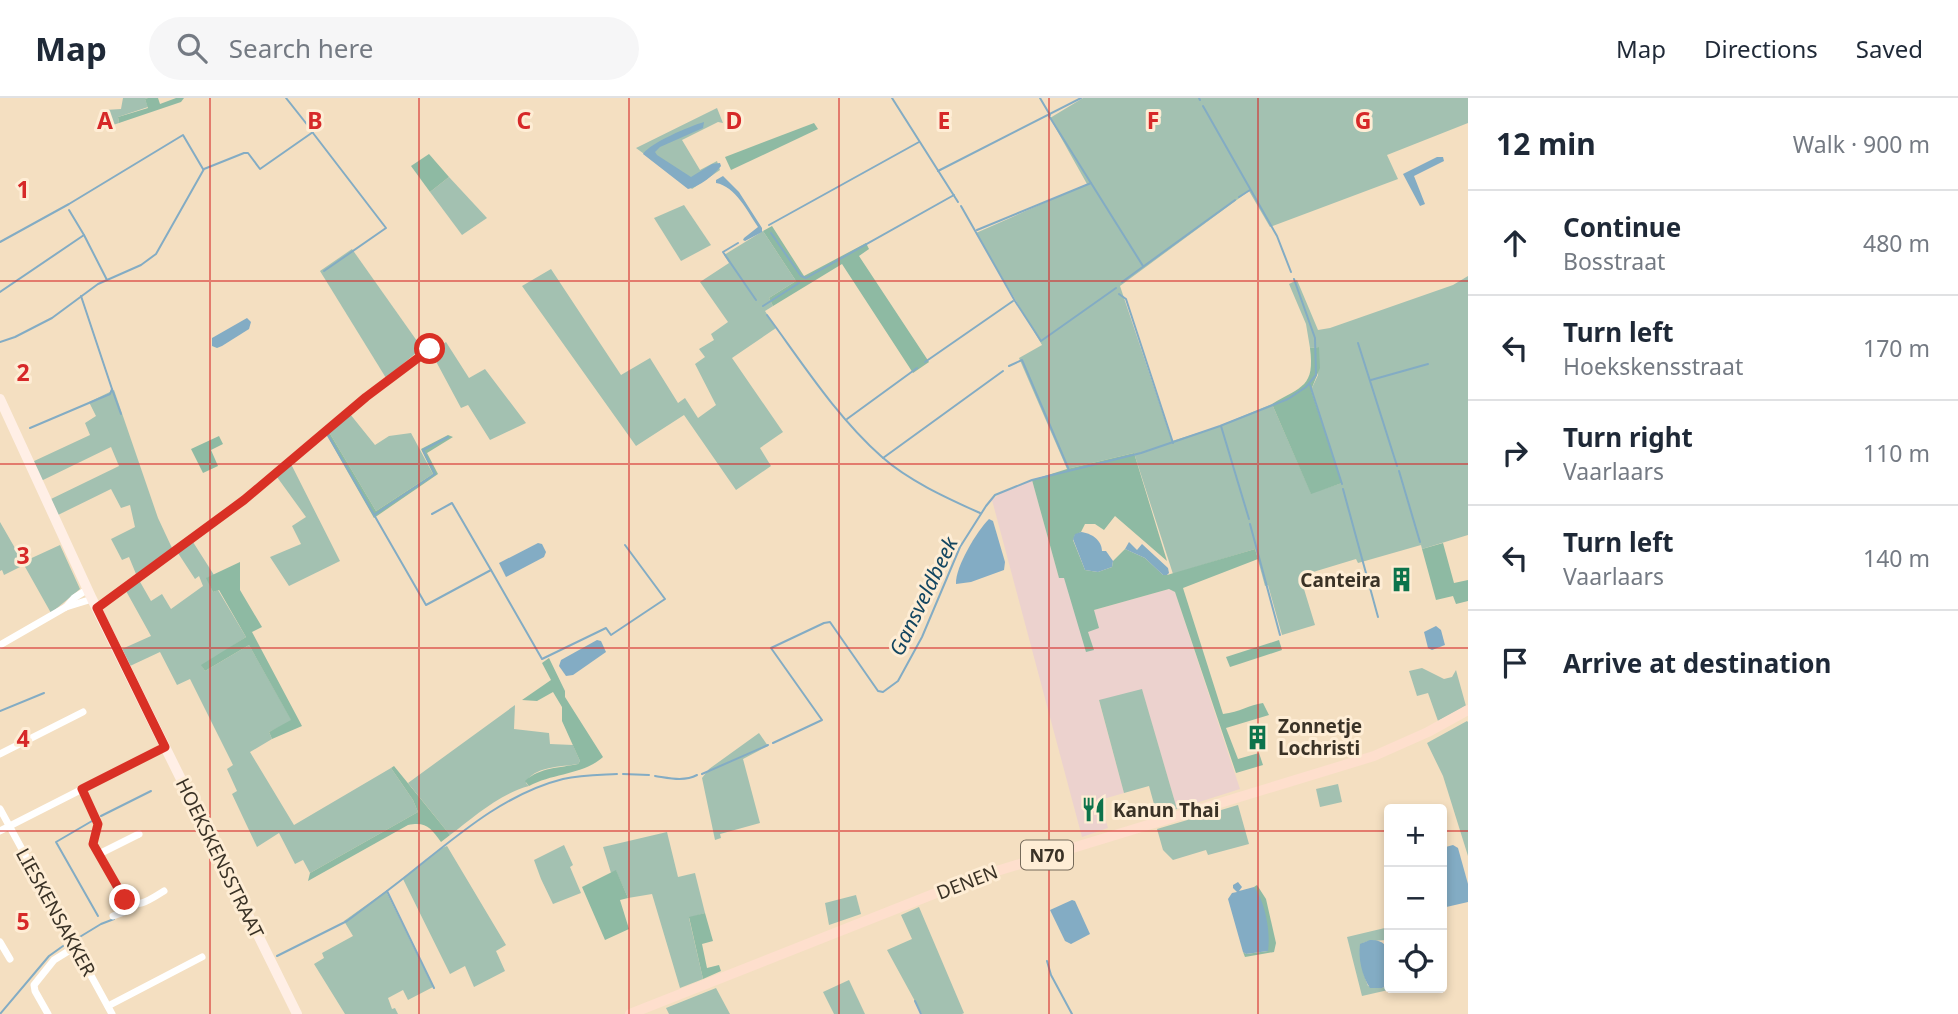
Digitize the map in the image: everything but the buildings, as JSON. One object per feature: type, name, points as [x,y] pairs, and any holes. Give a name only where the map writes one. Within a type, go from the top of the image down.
[{"type":"main road","name":"DENEN","points":[[630,1014],[974,878],[1374,755],[1428,732],[1468,710]]},
{"type":"street","points":[[0,645],[66,607],[92,599],[244,500],[366,397],[430,349]]},
{"type":"street","name":"HOEKSKENSSTRAAT","points":[[0,399],[92,599],[297,1014]]},
{"type":"street","points":[[0,754],[83,712]]},
{"type":"street","points":[[0,831],[165,747]]},
{"type":"street","points":[[82,789],[98,824],[93,844],[125,900],[130,904],[139,904],[164,891]]},
{"type":"street","name":"LIESKENSAKKER","points":[[0,809],[112,1014]]},
{"type":"street","points":[[99,854],[139,834]]},
{"type":"street","points":[[113,916],[127,911],[130,904]]},
{"type":"street","points":[[0,942],[10,959]]},
{"type":"street","points":[[48,1014],[34,990],[34,985],[54,960],[75,947]]},
{"type":"street","points":[[108,1006],[202,957]]},
{"type":"shaded area","points":[[1032,480],[1059,578],[1064,577],[1088,632],[1094,610],[1169,589],[1175,592],[1240,789],[1177,809],[1142,690],[1099,701],[1124,793],[1100,800],[1108,828],[1082,837],[992,500],[1001,493]]},
{"type":"green space","points":[[123,98],[148,98],[145,99],[148,107],[118,117],[119,123],[110,126],[105,110],[121,109]]},
{"type":"green space","points":[[158,98],[160,104],[184,98],[181,102],[119,123],[118,117],[148,108],[145,99]]},
{"type":"green space","points":[[1083,98],[1468,98],[1468,123],[1387,155],[1398,179],[1270,227],[1249,191],[1120,286],[1172,441],[1214,428],[1272,404],[1311,493],[1342,483],[1311,390],[1318,375],[1319,347],[1310,348],[1306,324],[1289,284],[1297,280],[1318,330],[1453,285],[1468,276],[1468,535],[1422,549],[1421,545],[1358,563],[1356,559],[1300,576],[1315,625],[1282,635],[1255,549],[1173,574],[1134,453],[1067,469],[1019,358],[1042,345],[976,233],[1087,184],[1050,118]]},
{"type":"green space","points":[[717,108],[723,123],[718,122],[682,140],[700,170],[717,161],[720,170],[692,189],[636,148]]},
{"type":"green space","points":[[814,123],[818,129],[731,170],[725,157]]},
{"type":"green space","points":[[429,154],[449,177],[430,192],[411,166]]},
{"type":"green space","points":[[449,177],[487,218],[462,235],[430,192]]},
{"type":"green space","points":[[684,205],[711,245],[681,261],[654,218]]},
{"type":"green space","points":[[772,226],[804,276],[866,243],[869,249],[859,256],[929,362],[913,373],[842,264],[773,306],[769,298],[796,281],[763,231]]},
{"type":"green space","points":[[763,231],[796,281],[769,298],[773,306],[765,311],[776,328],[732,358],[783,432],[760,448],[771,466],[736,490],[684,415],[636,446],[522,286],[551,269],[621,375],[650,358],[678,403],[685,398],[698,418],[716,405],[695,364],[705,357],[699,349],[714,340],[711,334],[728,322],[700,282],[729,263],[724,255]]},
{"type":"green space","points":[[352,249],[422,348],[386,378],[320,271]]},
{"type":"green space","points":[[446,342],[469,378],[485,369],[526,423],[490,440],[468,405],[461,408],[431,352]]},
{"type":"green space","points":[[1319,347],[1320,368],[1311,390],[1342,483],[1311,494],[1272,404],[1304,384],[1310,371],[1310,348]]},
{"type":"green space","points":[[114,390],[158,518],[172,548],[136,574],[129,557],[122,560],[111,539],[135,527],[130,505],[121,508],[111,489],[58,515],[51,499],[119,466],[111,447],[41,481],[32,462],[90,435],[85,423],[96,416],[89,402]]},
{"type":"green space","points":[[350,414],[375,445],[389,436],[411,433],[433,474],[376,511],[329,432]]},
{"type":"green space","points":[[329,432],[376,511],[433,474],[421,449],[448,435],[453,437],[427,453],[438,474],[374,518],[326,434]]},
{"type":"green space","points":[[219,436],[223,444],[211,450],[218,466],[203,473],[191,449]]},
{"type":"green space","points":[[1134,453],[1167,561],[1115,516],[1104,530],[1095,524],[1085,524],[1081,532],[1075,535],[1073,540],[1085,570],[1098,572],[1112,567],[1113,561],[1125,549],[1145,558],[1163,575],[1167,575],[1255,549],[1258,559],[1183,588],[1223,714],[1263,703],[1269,715],[1226,728],[1238,759],[1259,753],[1263,765],[1236,773],[1175,592],[1169,589],[1094,610],[1099,628],[1088,632],[1094,650],[1086,652],[1064,578],[1059,578],[1032,480]]},
{"type":"green space","points":[[291,464],[340,561],[289,586],[270,557],[301,544],[292,526],[306,517],[277,477]]},
{"type":"green space","points":[[0,522],[23,562],[60,545],[80,589],[51,613],[24,565],[4,575],[2,570],[0,571]]},
{"type":"green space","points":[[193,542],[214,575],[207,578],[213,592],[218,590],[246,637],[202,666],[205,671],[249,645],[292,721],[269,732],[272,739],[250,752],[294,825],[391,768],[418,812],[310,873],[303,860],[295,864],[279,833],[257,847],[232,794],[237,791],[227,769],[233,765],[190,679],[177,685],[160,652],[130,666],[122,649],[151,636],[126,591],[139,580],[151,601],[162,594],[171,609],[203,586],[199,576],[195,579],[178,553]]},
{"type":"green space","points":[[1443,543],[1454,583],[1468,580],[1468,601],[1456,604],[1453,596],[1436,600],[1422,549]]},
{"type":"green space","points":[[240,562],[240,590],[262,627],[252,632],[302,726],[272,739],[269,732],[291,720],[249,645],[205,671],[201,665],[246,637],[219,590],[213,592],[206,578]]},
{"type":"green space","points":[[1279,640],[1282,650],[1230,667],[1226,657]]},
{"type":"green space","points":[[549,658],[565,691],[565,697],[603,757],[577,771],[529,786],[525,781],[537,773],[578,764],[580,761],[562,721],[562,707],[553,692],[537,701],[522,700],[551,680],[542,663]]},
{"type":"green space","points":[[1422,668],[1444,679],[1452,677],[1456,670],[1466,706],[1438,721],[1428,693],[1417,696],[1409,671]]},
{"type":"green space","points":[[1142,689],[1177,809],[1157,815],[1149,786],[1124,793],[1099,700]]},
{"type":"green space","points":[[515,705],[514,729],[549,733],[550,744],[573,745],[580,761],[578,764],[535,773],[526,783],[529,786],[497,800],[450,835],[408,783]]},
{"type":"green space","points":[[1467,721],[1468,856],[1443,776],[1427,743]]},
{"type":"green space","points":[[759,733],[768,746],[743,759],[760,823],[720,834],[721,838],[715,840],[702,778],[709,769]]},
{"type":"green space","points":[[394,766],[450,835],[441,842],[428,827],[408,825],[308,881],[310,873],[418,812],[391,768]]},
{"type":"green space","points":[[1338,784],[1342,802],[1320,807],[1316,789]]},
{"type":"green space","points":[[1238,805],[1249,844],[1208,855],[1206,850],[1173,860],[1163,850],[1157,829]]},
{"type":"green space","points":[[667,832],[678,877],[695,873],[705,913],[689,918],[703,979],[680,988],[652,894],[628,898],[616,871],[611,873],[603,847]]},
{"type":"green space","points":[[564,845],[581,893],[553,904],[534,860]]},
{"type":"green space","points":[[447,846],[506,945],[496,951],[505,971],[474,987],[465,966],[450,974],[403,879]]},
{"type":"green space","points":[[616,870],[628,898],[620,900],[629,929],[605,940],[582,887]]},
{"type":"green space","points":[[1257,885],[1266,899],[1276,943],[1274,952],[1245,957],[1243,952],[1246,954],[1268,951],[1254,887]]},
{"type":"green space","points":[[386,891],[433,987],[408,1000],[403,990],[388,998],[392,1009],[395,1008],[398,1014],[345,1014],[314,964],[324,958],[322,953],[353,936],[344,921]]},
{"type":"green space","points":[[856,895],[861,914],[829,925],[825,903]]},
{"type":"green space","points":[[919,907],[964,1013],[962,1014],[922,1014],[887,950],[912,939],[901,915]]},
{"type":"green space","points":[[705,913],[713,941],[702,944],[707,968],[719,965],[721,971],[703,979],[689,917]]},
{"type":"green space","points":[[1384,928],[1384,940],[1363,943],[1363,972],[1368,986],[1384,987],[1384,991],[1362,996],[1347,937]]},
{"type":"green space","points":[[849,980],[865,1014],[834,1014],[823,992]]},
{"type":"green space","points":[[716,988],[730,1014],[669,1014],[666,1008]]},
{"type":"water","points":[[704,122],[703,128],[660,147],[655,152],[691,177],[712,164],[720,163],[721,166],[710,177],[697,186],[688,189],[643,154],[662,140]]},
{"type":"water","points":[[1437,157],[1443,157],[1444,161],[1414,176],[1425,204],[1420,206],[1403,174]]},
{"type":"water","points":[[723,176],[739,192],[762,228],[762,232],[745,241],[744,238],[758,227],[735,194],[716,183],[716,180]]},
{"type":"water","points":[[247,318],[251,322],[249,329],[222,346],[212,346],[212,338]]},
{"type":"water","points":[[989,519],[993,521],[1005,562],[1004,570],[971,582],[956,584],[959,568],[968,550]]},
{"type":"water","points":[[1081,532],[1098,540],[1102,551],[1106,551],[1113,561],[1112,567],[1098,572],[1085,570],[1073,539],[1075,534]]},
{"type":"water","points":[[1129,542],[1137,550],[1142,544],[1168,568],[1169,573],[1163,575],[1145,558],[1125,549]]},
{"type":"water","points":[[538,543],[542,544],[546,552],[544,557],[506,577],[499,563]]},
{"type":"water","points":[[1436,626],[1441,630],[1445,645],[1432,650],[1428,648],[1424,632]]},
{"type":"water","points":[[597,640],[601,641],[606,652],[573,675],[566,676],[559,666],[561,660]]},
{"type":"water","points":[[1453,845],[1458,848],[1468,884],[1468,902],[1447,907],[1447,867],[1447,847]]},
{"type":"water","points":[[1238,882],[1242,887],[1239,891],[1254,887],[1258,893],[1268,927],[1268,951],[1246,954],[1243,952],[1228,899],[1232,893],[1237,892],[1233,885]]},
{"type":"water","points":[[1075,901],[1090,934],[1071,944],[1065,941],[1050,910]]},
{"type":"water","points":[[1370,940],[1384,944],[1384,987],[1370,988],[1361,967],[1360,944]]},
{"type":"waterway","points":[[0,342],[52,318],[98,284],[141,265],[156,254],[204,169],[244,153],[248,153],[260,169],[313,132],[286,98]]},
{"type":"waterway","points":[[892,98],[958,202]]},
{"type":"waterway","points":[[1040,98],[1050,115]]},
{"type":"waterway","points":[[938,171],[1081,98]]},
{"type":"waterway","name":"Gansveldbeek","points":[[1203,106],[1277,236],[1291,272]]},
{"type":"waterway","points":[[1049,116],[1143,266]]},
{"type":"waterway","points":[[313,133],[386,228],[324,271]]},
{"type":"waterway","points":[[0,242],[183,135],[203,169]]},
{"type":"waterway","points":[[769,225],[919,142]]},
{"type":"waterway","points":[[977,230],[1091,183]]},
{"type":"waterway","points":[[1239,197],[1250,190]]},
{"type":"waterway","points":[[771,233],[801,276],[806,278],[954,195]]},
{"type":"waterway","points":[[1122,282],[1235,200]]},
{"type":"waterway","points":[[961,206],[1041,341],[1116,288]]},
{"type":"waterway","points":[[69,210],[84,235]]},
{"type":"waterway","points":[[0,292],[84,235],[107,280]]},
{"type":"waterway","points":[[738,243],[723,252],[756,300]]},
{"type":"waterway","name":"Gansveldbeek","points":[[773,743],[822,720],[771,648],[830,622],[878,691],[883,692],[898,681],[922,637],[960,547],[995,495],[1032,480],[1141,453],[1220,426],[1288,399],[1306,387],[1316,375],[1315,338],[1294,279]]},
{"type":"waterway","points":[[763,306],[799,283]]},
{"type":"waterway","points":[[1119,294],[1126,299],[1173,443]]},
{"type":"waterway","points":[[30,428],[110,394],[112,389],[81,296]]},
{"type":"waterway","points":[[925,362],[1013,301]]},
{"type":"waterway","points":[[767,315],[835,407],[882,457],[916,481],[980,513]]},
{"type":"waterway","points":[[1358,343],[1397,466]]},
{"type":"waterway","points":[[1009,366],[1022,360],[1069,470]]},
{"type":"waterway","points":[[1371,380],[1428,364]]},
{"type":"waterway","points":[[847,419],[917,368]]},
{"type":"waterway","points":[[883,458],[1003,371]]},
{"type":"waterway","points":[[1310,385],[1342,484]]},
{"type":"waterway","points":[[112,389],[121,414]]},
{"type":"waterway","points":[[1221,426],[1249,519]]},
{"type":"waterway","points":[[328,435],[426,605],[491,570],[542,659],[606,628],[611,635],[665,599],[625,545]]},
{"type":"waterway","points":[[374,515],[435,474],[423,450],[448,437]]},
{"type":"waterway","points":[[1399,471],[1420,542]]},
{"type":"waterway","points":[[1343,489],[1378,617]]},
{"type":"waterway","points":[[432,514],[452,503],[491,570]]},
{"type":"waterway","points":[[1250,524],[1280,635]]},
{"type":"waterway","points":[[0,711],[44,693]]},
{"type":"waterway","name":"Gansveldbeek","points":[[702,774],[768,745]]},
{"type":"waterway","name":"Gansveldbeek","points":[[434,988],[387,891],[470,826],[515,798],[563,779],[617,774]]},
{"type":"waterway","name":"Gansveldbeek","points":[[623,774],[649,775]]},
{"type":"waterway","name":"Gansveldbeek","points":[[655,776],[682,779],[697,775]]},
{"type":"waterway","points":[[101,816],[151,791]]},
{"type":"waterway","points":[[92,821],[56,842],[98,916]]},
{"type":"waterway","points":[[277,956],[347,921],[387,891]]},
{"type":"waterway","points":[[78,938],[114,919]]},
{"type":"waterway","points":[[0,1014],[49,956],[63,946]]},
{"type":"waterway","points":[[1047,961],[1051,975],[1072,1014]]},
{"type":"waterway","points":[[915,1001],[921,1014]]},
{"type":"place","name":"Canteira","points":[[1401,580]]},
{"type":"place","name":"Zonnetje Lochristi","points":[[1258,737]]},
{"type":"place","name":"Kanun Thai","points":[[1093,810]]},
{"type":"route","points":[[125,900],[93,844],[98,824],[82,789],[165,747],[97,608],[244,500],[366,397],[430,349]]}]
